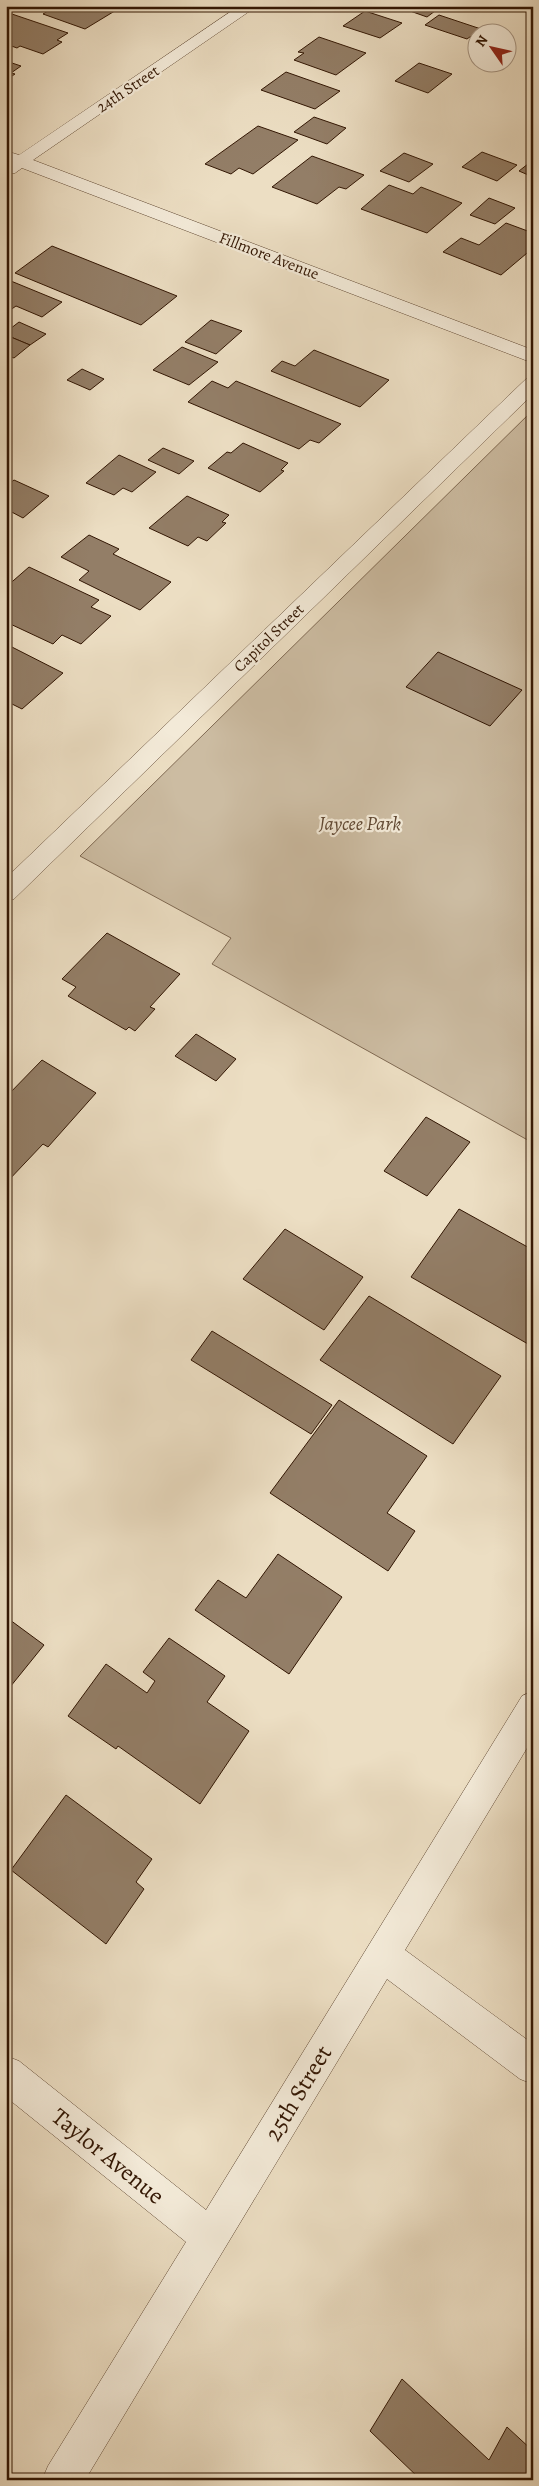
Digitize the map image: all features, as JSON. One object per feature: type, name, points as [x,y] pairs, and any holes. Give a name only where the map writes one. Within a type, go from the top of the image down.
[{"type":"street","name":"24th Street","points":[[11,163],[250,6]]},
{"type":"street","name":"Fillmore Avenue","points":[[11,163],[533,357]]},
{"type":"street","name":"Capitol Street","points":[[6,893],[533,383]]},
{"type":"street","name":"25th Street","points":[[62,2480],[533,1707]]},
{"type":"street","points":[[382,1954],[533,2066]]},
{"type":"street","name":"Taylor Avenue","points":[[6,2074],[210,2237]]},
{"type":"green space","name":"Jaycee Park","points":[[533,410],[533,1143],[212,964],[231,938],[80,856]]},
{"type":"building","points":[[56,6],[111,6],[118,9],[85,29],[43,14]]},
{"type":"building","points":[[396,6],[433,6],[439,8],[427,17]]},
{"type":"building","points":[[365,11],[402,23],[380,38],[343,26]]},
{"type":"building","points":[[6,12],[68,33],[57,40],[62,42],[43,54],[20,46],[17,48],[6,44],[6,37],[10,35],[6,33]]},
{"type":"building","points":[[439,15],[466,24],[466,39],[425,25]]},
{"type":"building","points":[[319,37],[366,53],[336,75],[294,60],[304,53],[298,52]]},
{"type":"building","points":[[6,61],[21,66],[11,73],[15,74],[6,80]]},
{"type":"building","points":[[419,63],[452,74],[428,93],[395,81]]},
{"type":"building","points":[[286,72],[340,91],[315,109],[261,90]]},
{"type":"building","points":[[314,117],[346,128],[327,144],[294,132]]},
{"type":"building","points":[[258,126],[298,140],[253,174],[239,168],[231,174],[205,164]]},
{"type":"building","points":[[482,152],[517,165],[497,181],[462,167]]},
{"type":"building","points":[[404,153],[433,164],[409,182],[380,171]]},
{"type":"building","points":[[312,156],[364,175],[346,189],[339,187],[317,204],[272,187]]},
{"type":"building","points":[[533,160],[533,177],[519,171]]},
{"type":"building","points":[[389,185],[413,194],[421,187],[462,203],[427,233],[361,209]]},
{"type":"building","points":[[489,198],[515,208],[495,224],[470,215]]},
{"type":"building","points":[[506,223],[533,233],[533,248],[501,275],[443,252],[461,238],[479,245]]},
{"type":"building","points":[[52,246],[177,296],[141,325],[15,273]]},
{"type":"building","points":[[6,279],[62,302],[42,317],[16,306],[6,313]]},
{"type":"building","points":[[211,320],[242,331],[216,354],[185,342]]},
{"type":"building","points":[[19,322],[46,334],[30,345],[6,335],[6,332]]},
{"type":"building","points":[[6,335],[30,345],[14,358],[6,355]]},
{"type":"building","points":[[182,347],[218,362],[189,385],[153,370]]},
{"type":"building","points":[[314,350],[389,380],[360,407],[271,371],[282,361],[295,366]]},
{"type":"building","points":[[82,369],[104,379],[90,390],[67,380]]},
{"type":"building","points":[[212,381],[228,388],[236,381],[341,424],[319,443],[310,440],[299,449],[188,402]]},
{"type":"building","points":[[243,443],[288,463],[281,470],[284,471],[260,492],[208,468],[227,452],[231,453]]},
{"type":"building","points":[[163,448],[194,461],[179,474],[148,460]]},
{"type":"building","points":[[119,455],[156,472],[132,492],[123,488],[114,495],[86,483]]},
{"type":"building","points":[[14,480],[49,496],[23,518],[6,509],[6,486]]},
{"type":"building","points":[[187,496],[229,515],[222,522],[226,523],[207,541],[198,537],[188,546],[149,528]]},
{"type":"building","points":[[89,535],[119,549],[113,554],[171,582],[140,610],[79,580],[89,571],[61,557]]},
{"type":"building","points":[[29,567],[99,600],[91,607],[111,616],[81,644],[62,635],[53,644],[6,622],[6,587]]},
{"type":"building","points":[[6,644],[63,673],[22,709],[6,701]]},
{"type":"building","points":[[438,652],[522,690],[490,726],[406,687]]},
{"type":"building","points":[[107,933],[180,974],[150,1007],[155,1009],[135,1031],[129,1027],[126,1030],[68,996],[76,987],[62,979]]},
{"type":"building","points":[[196,1034],[236,1059],[216,1081],[175,1056]]},
{"type":"building","points":[[42,1060],[96,1093],[48,1147],[43,1144],[6,1183],[6,1097]]},
{"type":"building","points":[[426,1117],[470,1142],[427,1196],[384,1171]]},
{"type":"building","points":[[459,1209],[533,1250],[533,1337],[528,1344],[411,1277]]},
{"type":"building","points":[[285,1229],[363,1277],[324,1330],[243,1279]]},
{"type":"building","points":[[369,1296],[501,1376],[453,1444],[320,1360]]},
{"type":"building","points":[[212,1331],[332,1405],[311,1434],[191,1360]]},
{"type":"building","points":[[339,1400],[427,1456],[387,1513],[415,1531],[388,1571],[270,1493]]},
{"type":"building","points":[[278,1554],[342,1597],[289,1674],[195,1610],[218,1580],[246,1598]]},
{"type":"building","points":[[6,1617],[44,1645],[6,1692]]},
{"type":"building","points":[[169,1638],[225,1676],[207,1702],[249,1731],[200,1804],[118,1746],[116,1749],[68,1716],[106,1664],[147,1693],[155,1681],[143,1672]]},
{"type":"building","points":[[66,1795],[152,1859],[136,1882],[144,1889],[106,1944],[11,1870]]},
{"type":"building","points":[[402,2379],[489,2460],[507,2427],[533,2451],[533,2480],[421,2480],[370,2431]]}]
